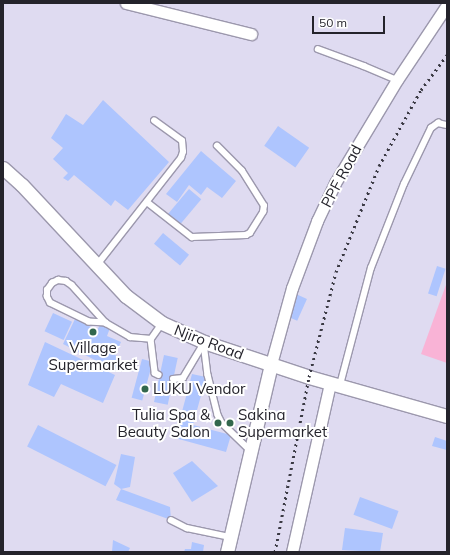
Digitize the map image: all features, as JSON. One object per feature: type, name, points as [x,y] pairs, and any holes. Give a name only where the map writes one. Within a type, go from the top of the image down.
[{"type":"street","points":[[126,3],[251,34]]},
{"type":"street","name":"PPF Road","points":[[271,364],[292,288],[317,221],[342,170],[397,80],[447,5]]},
{"type":"street","name":"Njiro Road","points":[[3,168],[22,185],[126,296],[162,323],[204,342],[335,385],[447,416]]},
{"type":"street","points":[[227,552],[271,364]]},
{"type":"street","points":[[292,552],[335,385]]},
{"type":"lane","points":[[318,49],[397,80]]},
{"type":"lane","points":[[97,265],[181,158],[184,152],[182,141],[154,121]]},
{"type":"lane","points":[[335,385],[370,268],[404,184],[431,128],[438,124],[447,125]]},
{"type":"lane","points":[[147,202],[192,237],[239,235],[250,233],[263,212],[264,206],[242,171],[217,146]]},
{"type":"lane","points":[[106,323],[89,322],[50,303],[47,297],[47,290],[52,283],[58,280],[66,281],[72,285],[106,323],[130,336],[151,339]]},
{"type":"lane","points":[[159,375],[155,373],[151,339],[162,323]]},
{"type":"lane","points":[[173,379],[183,378],[204,342]]},
{"type":"lane","points":[[204,342],[208,374],[218,415],[222,423],[250,450]]},
{"type":"lane","points":[[171,520],[187,528],[230,537]]},
{"type":"shaded area","points":[[447,282],[447,363],[421,354]]},
{"type":"building","points":[[103,100],[169,162],[128,210],[115,200],[111,206],[74,175],[68,181],[63,178],[68,173],[53,159],[63,148],[51,138],[66,114],[83,125]]},
{"type":"building","points":[[278,126],[309,148],[295,167],[264,146]]},
{"type":"building","points":[[201,151],[236,181],[222,198],[207,187],[201,195],[189,185],[177,202],[166,194]]},
{"type":"building","points":[[189,189],[201,199],[180,225],[168,214]]},
{"type":"building","points":[[163,233],[189,255],[180,266],[154,244]]},
{"type":"building","points":[[437,266],[446,269],[437,296],[428,294]]},
{"type":"building","points":[[296,294],[307,299],[297,321],[286,316]]},
{"type":"building","points":[[53,313],[72,322],[64,340],[45,331]]},
{"type":"building","points":[[75,319],[97,330],[101,324],[110,328],[107,336],[121,342],[115,355],[121,358],[115,370],[63,344]]},
{"type":"building","points":[[45,342],[115,375],[103,403],[61,384],[54,397],[28,385]]},
{"type":"building","points":[[164,355],[178,358],[168,405],[154,402]]},
{"type":"building","points":[[142,359],[153,362],[142,400],[132,398]]},
{"type":"building","points":[[192,374],[206,377],[193,425],[231,435],[226,452],[175,438]]},
{"type":"building","points":[[38,425],[116,465],[106,486],[27,446]]},
{"type":"building","points":[[435,437],[447,441],[447,450],[432,446]]},
{"type":"building","points":[[121,454],[135,457],[130,487],[121,489],[114,484]]},
{"type":"building","points":[[192,461],[218,486],[192,502],[173,473]]},
{"type":"building","points":[[121,489],[170,507],[171,520],[116,500]]},
{"type":"building","points":[[360,497],[399,511],[392,529],[354,515]]},
{"type":"building","points":[[345,528],[383,533],[380,552],[342,550]]},
{"type":"building","points":[[113,540],[130,548],[128,552],[112,552]]},
{"type":"building","points":[[192,542],[204,545],[203,552],[184,552],[185,549],[191,549]]},
{"type":"railway","points":[[275,552],[309,377],[336,272],[379,166],[421,90],[447,55]]},
{"type":"place","name":"Village Supermarket","points":[[93,332]]},
{"type":"place","name":"LUKU Vendor","points":[[145,389]]},
{"type":"place","name":"Tulia Spa & Beauty Salon","points":[[218,423]]},
{"type":"place","name":"Sakina Supermarket","points":[[230,423]]}]
